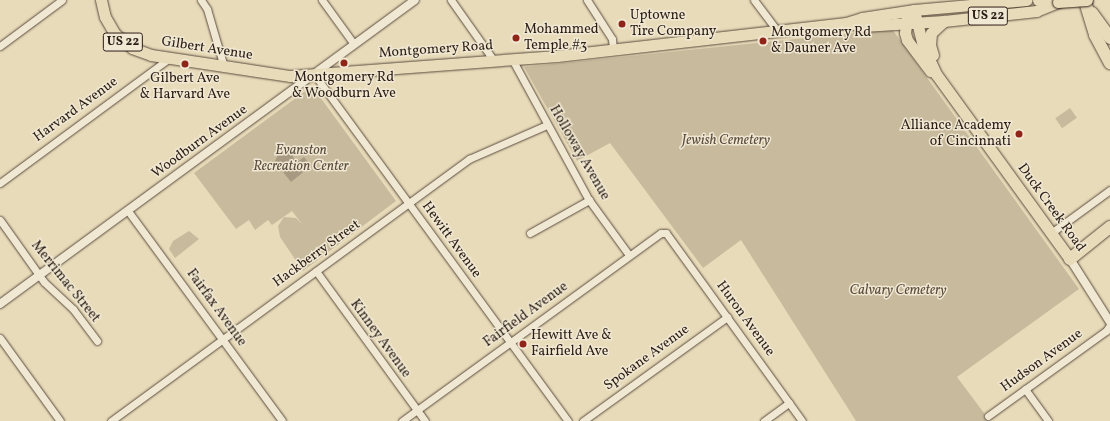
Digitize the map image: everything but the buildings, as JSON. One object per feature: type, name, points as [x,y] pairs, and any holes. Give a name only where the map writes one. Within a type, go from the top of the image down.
[{"type":"highway","points":[[1085,2],[1110,38]]},
{"type":"highway","points":[[1085,2],[1095,35],[1110,62]]},
{"type":"highway","points":[[1070,259],[1110,227]]},
{"type":"main road","name":"Gilbert Avenue","points":[[101,0],[109,26],[122,41],[150,55],[290,76],[314,74]]},
{"type":"main road","name":"Montgomery Road","points":[[314,74],[494,61],[613,49],[846,23],[862,18],[911,16],[989,2],[1027,0]]},
{"type":"main road","name":"Montgomery Road","points":[[1038,0],[1085,2]]},
{"type":"main road","name":"Montgomery Road","points":[[911,16],[944,21],[1036,11],[1058,2]]},
{"type":"main road","name":"Duck Creek Road","points":[[911,16],[922,45],[936,74],[1070,259]]},
{"type":"main road","points":[[944,21],[930,34],[930,45],[949,82],[955,101]]},
{"type":"street","points":[[0,46],[62,0]]},
{"type":"street","points":[[201,0],[206,9],[224,67]]},
{"type":"street","points":[[322,0],[354,44]]},
{"type":"street","name":"Woodburn Avenue","points":[[0,304],[415,0]]},
{"type":"street","points":[[451,0],[494,61]]},
{"type":"street","points":[[587,0],[612,39],[613,49]]},
{"type":"street","points":[[754,0],[777,30]]},
{"type":"street","name":"Harvard Avenue","points":[[0,182],[168,58]]},
{"type":"street","name":"Holloway Avenue","points":[[512,59],[589,200],[629,255]]},
{"type":"street","name":"Hewitt Avenue","points":[[314,74],[509,343],[568,421]]},
{"type":"street","name":"Hackberry Street","points":[[111,421],[469,159],[547,125]]},
{"type":"street","points":[[1051,233],[1110,190]]},
{"type":"street","points":[[530,233],[589,200]]},
{"type":"street","name":"Fairfax Avenue","points":[[128,211],[282,421]]},
{"type":"street","name":"Merrimac Street","points":[[0,220],[56,295],[73,309],[97,341]]},
{"type":"street","name":"Fairfield Avenue","points":[[402,421],[629,255],[661,233],[666,233]]},
{"type":"street","name":"Huron Avenue","points":[[666,233],[802,421]]},
{"type":"street","name":"Duck Creek Road","points":[[1070,259],[1110,322]]},
{"type":"street","name":"Kinney Avenue","points":[[316,271],[424,421]]},
{"type":"street","name":"Spokane Avenue","points":[[583,421],[727,317]]},
{"type":"street","name":"Hudson Avenue","points":[[988,416],[1106,331],[1110,325]]},
{"type":"street","points":[[0,338],[60,421]]},
{"type":"street","points":[[1025,389],[1048,421]]},
{"type":"street","points":[[764,421],[789,403]]},
{"type":"green space","points":[[892,29],[1079,289],[957,377],[990,421],[856,421],[741,240],[703,268],[610,143],[577,161],[524,67]]},
{"type":"green space","name":"Evanston Recreation Center","points":[[312,86],[396,201],[303,271],[280,237],[278,226],[284,217],[296,218],[302,224],[292,211],[272,225],[268,220],[255,230],[249,220],[236,229],[194,173]]},
{"type":"green space","points":[[1070,108],[1077,118],[1062,128],[1055,118]]},
{"type":"green space","points":[[189,231],[199,239],[175,258],[169,249],[173,241]]},
{"type":"shaded area","points":[[290,150],[296,163],[304,157],[311,166],[291,182],[283,172],[287,169],[275,167],[275,161],[278,155]]},
{"type":"place","name":"Uptowne Tire Company","points":[[622,24]]},
{"type":"place","name":"Mohammed Temple #3","points":[[516,38]]},
{"type":"place","name":"Montgomery Rd & Dauner Ave","points":[[763,41]]},
{"type":"place","name":"Montgomery Rd & Woodburn Ave","points":[[344,63]]},
{"type":"place","name":"Gilbert Ave & Harvard Ave","points":[[185,64]]},
{"type":"place","name":"Alliance Academy of Cincinnati","points":[[1019,134]]},
{"type":"place","name":"Hewitt Ave & Fairfield Ave","points":[[523,344]]},
{"type":"park label","name":"Jewish Cemetery","points":[[726,141]]},
{"type":"park label","name":"Calvary Cemetery","points":[[898,291]]}]
